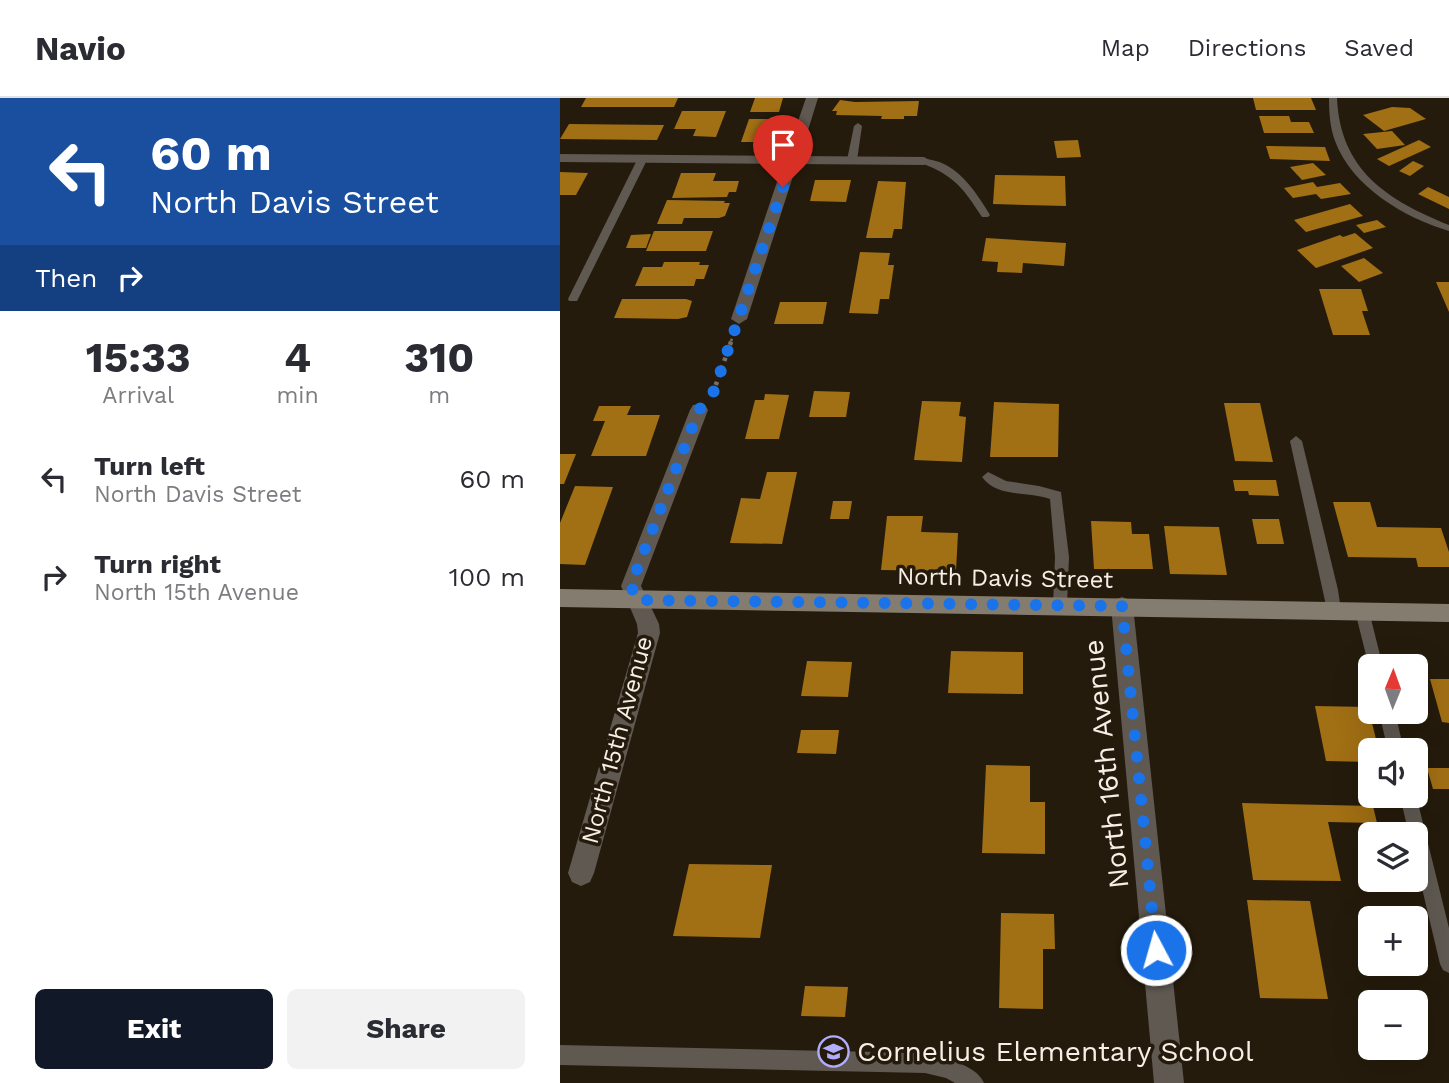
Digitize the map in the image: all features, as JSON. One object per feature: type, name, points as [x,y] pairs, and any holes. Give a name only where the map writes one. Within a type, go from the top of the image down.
[{"type":"street","points":[[739,319],[812,98]]},
{"type":"street","points":[[560,158],[925,161]]},
{"type":"street","name":"North 15th Avenue","points":[[581,873],[649,632],[631,586],[699,410]]},
{"type":"street","name":"North Davis Street","points":[[560,598],[1449,613]]},
{"type":"street","name":"North 16th Avenue","points":[[1122,606],[1169,1083]]},
{"type":"lane","points":[[1334,98],[1332,113],[1336,136],[1345,154],[1364,177],[1390,200],[1422,218],[1449,228]]},
{"type":"lane","points":[[852,160],[858,126]]},
{"type":"lane","points":[[573,299],[643,159]]},
{"type":"lane","points":[[925,161],[951,170],[969,187],[985,215]]},
{"type":"lane","points":[[1296,441],[1334,610]]},
{"type":"lane","points":[[989,477],[997,485],[1046,491],[1056,496],[1062,557],[1060,605]]},
{"type":"lane","points":[[1362,611],[1373,654]]},
{"type":"lane","points":[[1411,808],[1449,964]]},
{"type":"lane","points":[[560,1055],[925,1063],[949,1069],[974,1083]]},
{"type":"path","points":[[699,410],[714,391],[739,319]]},
{"type":"building","points":[[586,98],[678,98],[674,107],[581,107]]},
{"type":"building","points":[[755,98],[783,98],[779,112],[750,112]]},
{"type":"building","points":[[1253,98],[1311,98],[1316,110],[1256,110]]},
{"type":"building","points":[[840,100],[919,101],[917,116],[881,119],[882,116],[836,115],[837,111],[832,111]]},
{"type":"building","points":[[1392,107],[1410,108],[1426,119],[1384,131],[1363,115]]},
{"type":"building","points":[[682,111],[726,111],[716,137],[693,136],[696,129],[674,129]]},
{"type":"building","points":[[1259,116],[1289,116],[1291,122],[1309,122],[1314,133],[1264,133]]},
{"type":"building","points":[[749,119],[771,119],[763,142],[741,142]]},
{"type":"building","points":[[569,124],[664,125],[657,140],[560,139]]},
{"type":"building","points":[[1392,131],[1405,145],[1377,149],[1363,134]]},
{"type":"building","points":[[1078,140],[1081,157],[1057,158],[1054,141]]},
{"type":"building","points":[[1419,140],[1431,147],[1389,166],[1377,159]]},
{"type":"building","points":[[1266,146],[1325,147],[1330,161],[1270,159]]},
{"type":"building","points":[[1413,161],[1424,166],[1410,176],[1399,171]]},
{"type":"building","points":[[1313,163],[1326,175],[1302,180],[1290,167]]},
{"type":"building","points":[[560,172],[588,173],[576,195],[560,195]]},
{"type":"building","points":[[681,173],[716,173],[713,181],[739,181],[736,192],[729,192],[727,197],[672,198]]},
{"type":"building","points":[[995,175],[1065,176],[1066,206],[993,204]]},
{"type":"building","points":[[815,180],[851,180],[846,202],[810,201]]},
{"type":"building","points":[[878,181],[906,182],[902,229],[894,229],[892,238],[866,238]]},
{"type":"building","points":[[1313,182],[1317,187],[1340,183],[1351,194],[1321,199],[1316,194],[1293,198],[1284,188]]},
{"type":"building","points":[[1428,187],[1449,197],[1449,209],[1418,194]]},
{"type":"building","points":[[667,200],[730,203],[725,216],[719,218],[684,218],[682,224],[657,224]]},
{"type":"building","points":[[1350,204],[1363,216],[1306,232],[1294,220]]},
{"type":"building","points":[[1377,220],[1386,227],[1364,233],[1356,225]]},
{"type":"building","points":[[654,231],[713,231],[706,251],[646,251]]},
{"type":"building","points":[[1355,233],[1373,248],[1316,268],[1297,250],[1340,235],[1343,237]]},
{"type":"building","points":[[651,234],[646,248],[626,248],[631,235]]},
{"type":"building","points":[[986,238],[1066,243],[1064,266],[1023,263],[1022,273],[997,272],[998,262],[982,261]]},
{"type":"building","points":[[860,252],[890,253],[888,265],[894,265],[889,299],[880,299],[878,314],[849,313]]},
{"type":"building","points":[[1364,258],[1383,273],[1359,282],[1341,266]]},
{"type":"building","points":[[664,262],[700,262],[699,265],[709,265],[704,279],[696,279],[694,286],[635,286],[643,267],[662,267]]},
{"type":"building","points":[[1436,282],[1449,282],[1449,312]]},
{"type":"building","points":[[1319,289],[1361,289],[1368,311],[1362,311],[1370,335],[1333,335]]},
{"type":"building","points":[[622,299],[692,301],[687,317],[678,319],[614,318]]},
{"type":"building","points":[[780,302],[827,302],[823,324],[774,324]]},
{"type":"building","points":[[814,391],[850,392],[846,417],[809,417]]},
{"type":"building","points":[[765,394],[789,395],[779,439],[745,439],[755,400],[764,400]]},
{"type":"building","points":[[922,401],[961,402],[959,416],[966,417],[962,462],[914,460]]},
{"type":"building","points":[[994,402],[1059,404],[1058,457],[990,457]]},
{"type":"building","points":[[1224,403],[1260,403],[1273,462],[1235,461]]},
{"type":"building","points":[[599,406],[631,406],[627,415],[660,415],[646,456],[591,456],[605,421],[593,421]]},
{"type":"building","points":[[560,454],[576,454],[564,484],[560,484]]},
{"type":"building","points":[[767,472],[797,472],[782,544],[730,543],[741,498],[760,499]]},
{"type":"building","points":[[1233,480],[1276,480],[1279,496],[1249,495],[1248,491],[1235,491]]},
{"type":"building","points":[[575,486],[613,487],[585,565],[560,564],[560,523]]},
{"type":"building","points":[[833,501],[852,501],[849,519],[830,519]]},
{"type":"building","points":[[1333,502],[1370,502],[1377,527],[1441,528],[1449,552],[1449,567],[1418,567],[1416,558],[1348,557]]},
{"type":"building","points":[[887,516],[923,516],[921,532],[958,533],[956,571],[881,570]]},
{"type":"building","points":[[1252,519],[1279,519],[1284,544],[1257,544]]},
{"type":"building","points":[[1091,521],[1131,522],[1132,534],[1149,534],[1153,569],[1094,569]]},
{"type":"building","points":[[1164,526],[1219,527],[1227,575],[1170,574]]},
{"type":"building","points":[[951,651],[1023,652],[1023,694],[948,693]]},
{"type":"building","points":[[807,661],[852,662],[848,697],[801,696]]},
{"type":"building","points":[[1430,679],[1449,679],[1449,723],[1442,722]]},
{"type":"building","points":[[1315,706],[1358,707],[1358,724],[1372,724],[1376,738],[1358,738],[1358,762],[1326,761]]},
{"type":"building","points":[[801,730],[839,730],[836,754],[797,753]]},
{"type":"building","points":[[986,765],[1030,766],[1030,802],[1045,802],[1045,854],[982,853]]},
{"type":"building","points":[[1428,768],[1449,768],[1449,789],[1433,789]]},
{"type":"building","points":[[1242,803],[1373,808],[1377,822],[1328,822],[1341,881],[1253,880]]},
{"type":"building","points":[[689,864],[772,865],[760,938],[673,936]]},
{"type":"building","points":[[1247,900],[1310,901],[1328,999],[1260,998]]},
{"type":"building","points":[[1001,913],[1054,914],[1055,949],[1043,949],[1043,1009],[999,1008]]},
{"type":"building","points":[[805,986],[848,987],[845,1017],[801,1016]]},
{"type":"place","name":"Cornelius Elementary School","points":[[834,1051]]},
{"type":"route","points":[[783,187],[714,391],[699,410],[634,577],[631,586],[637,600],[1122,606],[1156,950]]}]
